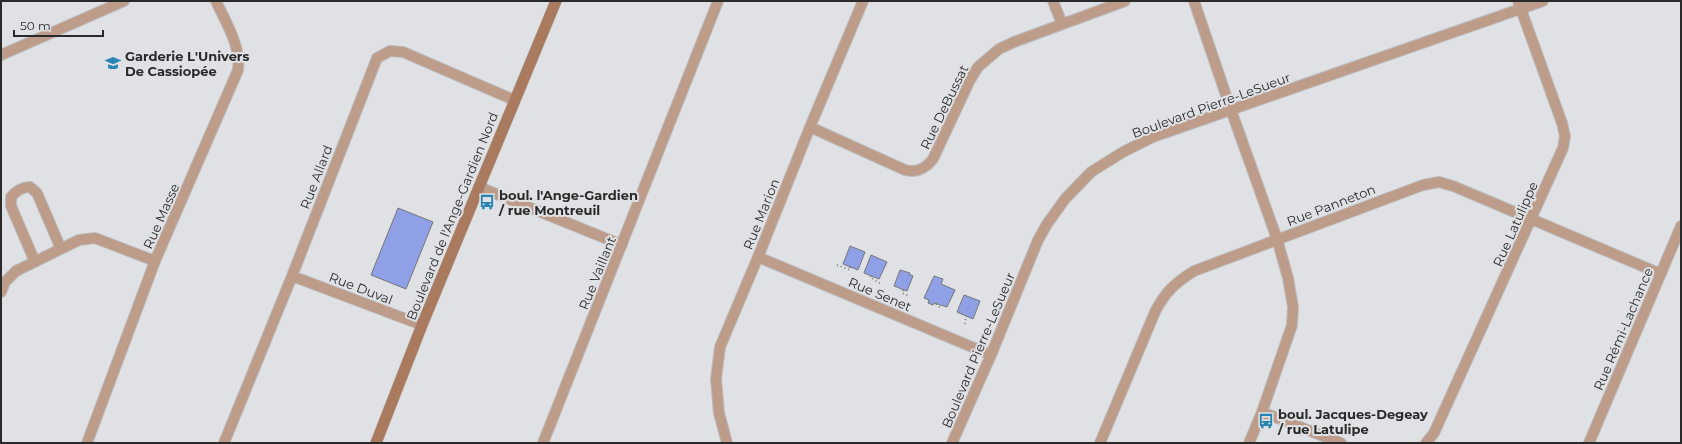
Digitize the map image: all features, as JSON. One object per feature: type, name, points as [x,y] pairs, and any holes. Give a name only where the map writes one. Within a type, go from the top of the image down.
[{"type":"main road","name":"Boulevard de l'Ange-Gardien Nord","points":[[376,443],[422,325],[556,1]]},
{"type":"street","points":[[1,55],[124,1]]},
{"type":"street","name":"Rue Masse","points":[[86,443],[155,261],[238,70],[240,58],[235,43],[216,1]]},
{"type":"street","name":"Rue Vaillant","points":[[543,443],[718,1]]},
{"type":"street","name":"Rue Marion","points":[[727,443],[719,413],[716,379],[720,347],[863,1]]},
{"type":"street","points":[[1054,1],[1062,24]]},
{"type":"street","name":"Rue DeBussat","points":[[810,127],[905,170],[912,172],[920,170],[928,166],[933,159],[970,80],[978,67],[999,49],[1125,1]]},
{"type":"street","points":[[1194,1],[1277,239],[1288,278],[1293,307],[1292,325],[1250,443]]},
{"type":"street","name":"Boulevard Pierre-LeSueur","points":[[952,443],[991,355],[1038,240],[1065,199],[1091,172],[1123,152],[1153,137],[1520,5],[1543,1]]},
{"type":"street","name":"Rue Latulippe","points":[[1426,443],[1434,433],[1563,148],[1565,136],[1558,111],[1520,5]]},
{"type":"street","name":"Rue Allard","points":[[224,443],[292,276],[377,58],[390,51],[403,52],[514,100]]},
{"type":"street","name":"Rue Panneton","points":[[1100,443],[1155,312],[1177,281],[1194,271],[1423,185],[1439,182],[1446,183],[1662,274]]},
{"type":"street","points":[[35,262],[11,206],[11,197],[24,187],[30,187],[37,193],[61,249]]},
{"type":"street","points":[[479,187],[622,245]]},
{"type":"street","name":"Rue Rémi-Lachance","points":[[1588,443],[1662,274],[1681,226]]},
{"type":"street","points":[[1,292],[5,282],[16,271],[79,240],[95,238],[155,261]]},
{"type":"street","name":"Rue Senet","points":[[758,258],[991,355]]},
{"type":"street","name":"Rue Duval","points":[[292,276],[422,325]]},
{"type":"street","points":[[1262,412],[1341,443]]},
{"type":"path","points":[[837,265],[850,270],[850,267]]},
{"type":"path","points":[[871,276],[870,278],[881,284]]},
{"type":"path","points":[[903,290],[902,293],[909,296]]},
{"type":"path","points":[[936,304],[942,309]]},
{"type":"path","points":[[965,324],[966,316]]},
{"type":"building","points":[[398,208],[433,222],[406,289],[371,275]]},
{"type":"building","points":[[850,246],[865,252],[858,270],[843,264]]},
{"type":"building","points":[[871,255],[887,262],[879,279],[864,273]]},
{"type":"building","points":[[900,270],[910,273],[909,274],[913,276],[907,291],[894,286]]},
{"type":"building","points":[[934,276],[943,279],[941,284],[955,290],[947,307],[934,303],[933,305],[928,303],[929,300],[924,298]]},
{"type":"building","points":[[964,295],[980,301],[973,319],[957,312]]},
{"type":"place","name":"Garderie L'Univers De Cassiopée","points":[[113,63]]},
{"type":"place","name":"boul. l'Ange-Gardien / rue Montreuil","points":[[487,202]]},
{"type":"place","name":"boul. Jacques-Degeay / rue Latulipe","points":[[1266,421]]}]
